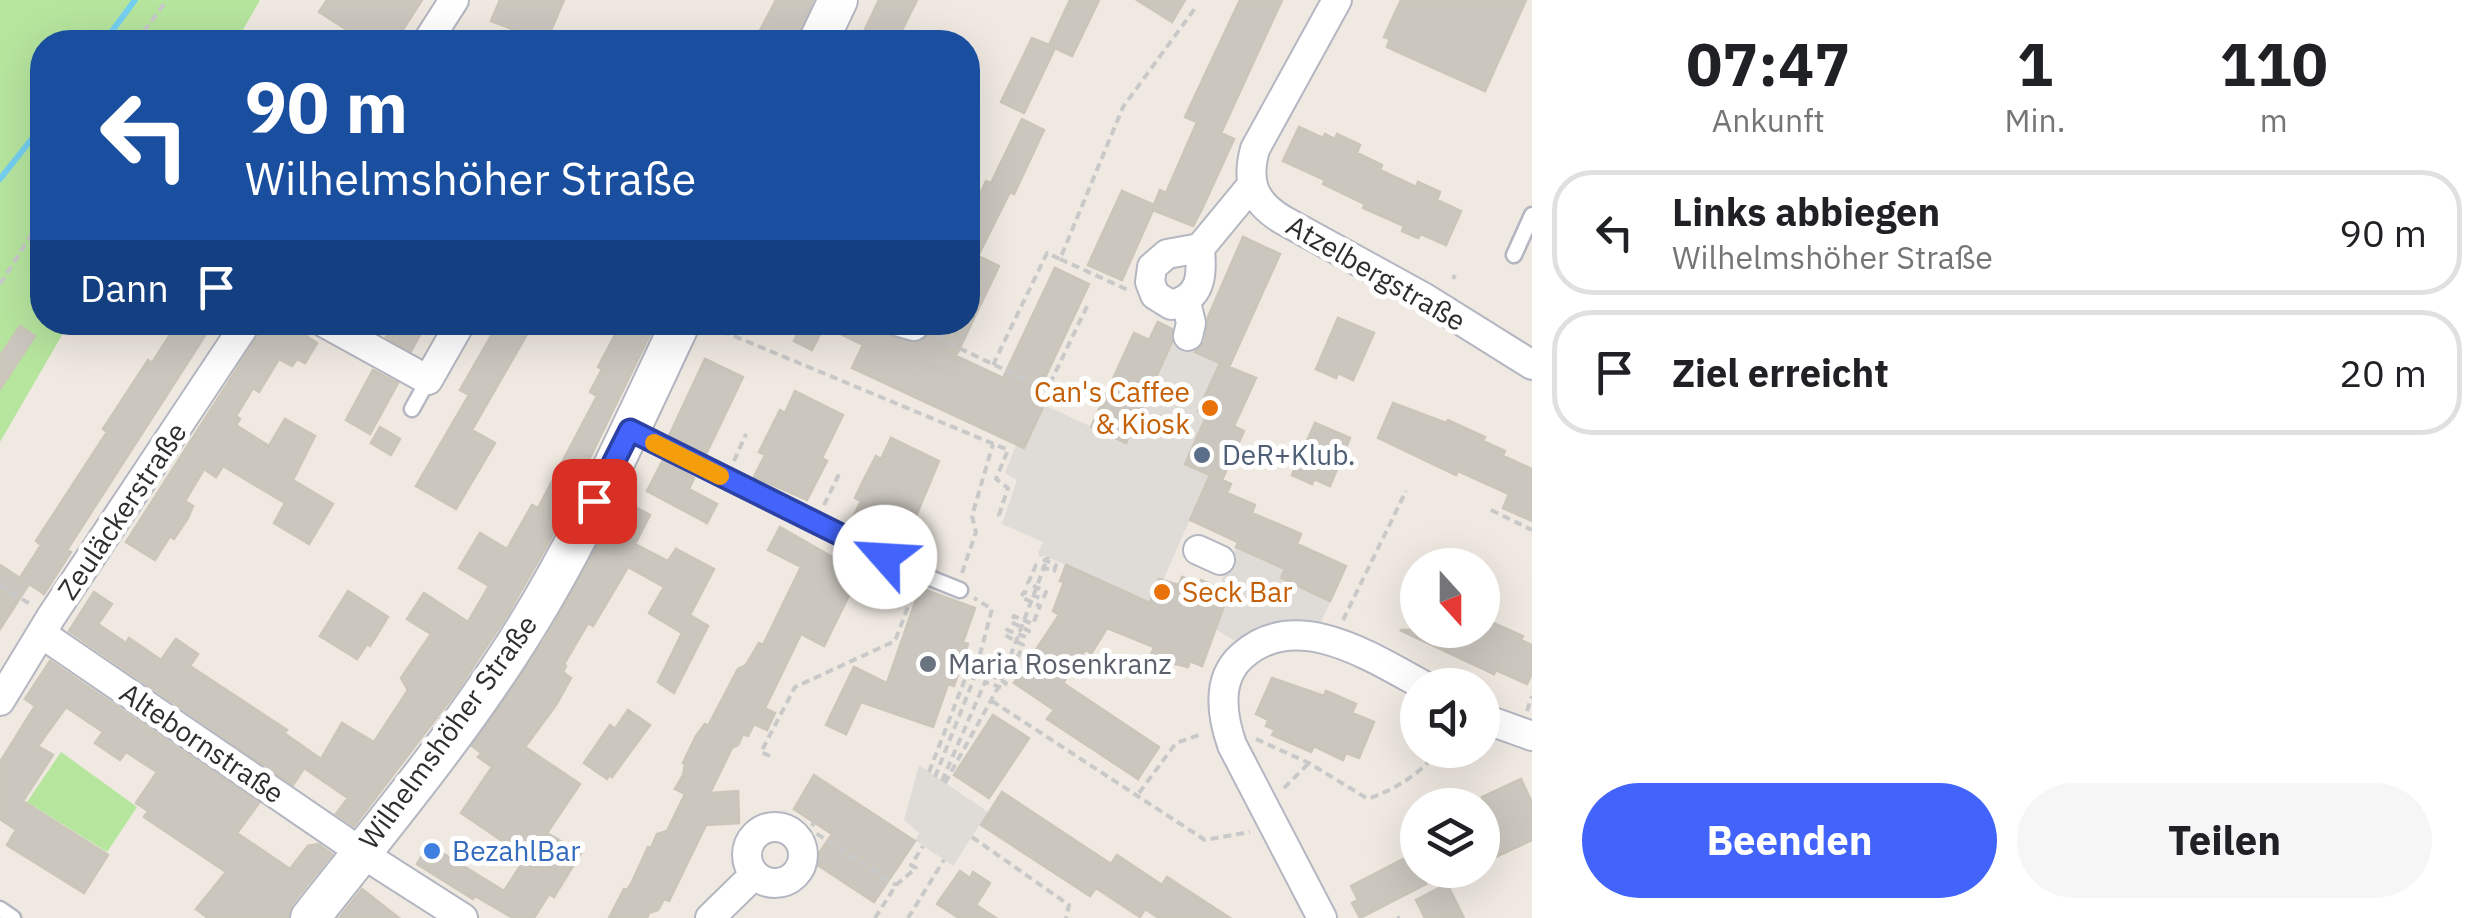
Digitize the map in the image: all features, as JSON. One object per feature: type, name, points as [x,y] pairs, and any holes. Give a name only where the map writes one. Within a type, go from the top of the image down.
[{"type":"main road","points":[[824,30],[838,0]]},
{"type":"main road","name":"Wilhelmshöher Straße","points":[[310,918],[501,666],[554,579],[675,335]]},
{"type":"street","points":[[435,30],[454,0]]},
{"type":"street","points":[[1200,248],[1202,272],[1198,289],[1186,302],[1171,305],[1154,295],[1150,282],[1152,267],[1167,254],[1200,248],[1252,185],[1254,150],[1337,0]]},
{"type":"street","name":"Atzelbergstraße","points":[[1252,185],[1272,213],[1425,298],[1532,365]]},
{"type":"street","points":[[1186,302],[1192,323],[1188,336]]},
{"type":"street","name":"Zeuläckerstraße","points":[[0,701],[238,335]]},
{"type":"street","points":[[347,335],[428,380],[454,335]]},
{"type":"street","name":"Altebornstraße","points":[[46,626],[362,852]]},
{"type":"street","points":[[1322,918],[1229,735],[1223,698],[1226,682],[1239,659],[1275,637],[1297,634],[1370,656],[1400,672]]},
{"type":"street","points":[[1500,724],[1532,736]]},
{"type":"street","points":[[362,852],[412,888],[464,918]]},
{"type":"street","points":[[710,918],[754,875]]},
{"type":"lane","points":[[1514,256],[1532,215]]},
{"type":"lane","points":[[412,409],[428,380]]},
{"type":"lane","points":[[630,430],[920,574],[960,590]]},
{"type":"lane","points":[[0,909],[14,918]]},
{"type":"path","points":[[145,30],[167,0]]},
{"type":"path","points":[[1060,258],[1124,107],[1196,8]]},
{"type":"path","points":[[0,284],[30,237]]},
{"type":"path","points":[[994,365],[1047,253],[1128,290]]},
{"type":"path","points":[[933,335],[1047,390],[1089,302]]},
{"type":"path","points":[[732,335],[1008,450],[996,479],[1008,488],[999,515],[1004,517]]},
{"type":"path","points":[[726,479],[746,434]]},
{"type":"path","points":[[960,590],[964,584],[960,577],[976,532],[972,516],[993,444]]},
{"type":"path","points":[[815,523],[841,470]]},
{"type":"path","points":[[1332,642],[1406,491]]},
{"type":"path","points":[[1491,510],[1532,530]]},
{"type":"path","points":[[1000,683],[989,674],[992,668],[1010,674],[1012,668],[994,659],[998,654],[1016,661],[1023,645],[1005,636],[1008,630],[1026,637],[1029,631],[1011,622],[1014,616],[1033,624],[1040,606],[1021,597],[1024,592],[1043,598],[1046,592],[1028,582],[1036,565],[1054,571],[1056,565],[1040,558],[1041,555]]},
{"type":"path","points":[[1044,568],[1047,559]]},
{"type":"path","points":[[770,756],[761,752],[794,687],[894,641],[920,574]]},
{"type":"path","points":[[0,585],[46,626]]},
{"type":"path","points":[[1021,627],[1036,587]]},
{"type":"path","points":[[936,777],[960,718],[992,608]]},
{"type":"path","points":[[1016,641],[1018,634]]},
{"type":"path","points":[[929,772],[964,679],[978,656]]},
{"type":"path","points":[[1006,666],[1009,658]]},
{"type":"path","points":[[1000,683],[985,682],[943,782],[992,700],[1000,683],[1004,672]]},
{"type":"path","points":[[992,700],[1205,840],[1269,817],[1309,763]]},
{"type":"path","points":[[1138,795],[1176,743],[1229,735],[1255,738],[1309,763],[1368,798],[1398,788],[1423,768]]},
{"type":"path","points":[[807,839],[814,832],[896,885]]},
{"type":"path","points":[[972,837],[1069,905],[1066,918]]},
{"type":"path","points":[[875,918],[896,885],[916,868],[911,865],[924,846]]},
{"type":"path","points":[[865,866],[870,859]]},
{"type":"path","points":[[908,918],[944,860]]},
{"type":"green space","points":[[0,0],[260,0],[243,30],[30,30],[30,335],[62,335],[0,442]]},
{"type":"green space","points":[[61,752],[137,807],[107,852],[27,802]]},
{"type":"shaded area","points":[[1175,330],[1197,341],[1193,351],[1220,363],[1199,411],[1207,415],[1186,464],[1210,475],[1163,580],[1159,579],[1153,604],[1038,553],[1043,542],[1002,524],[1017,480],[1005,473],[1016,445],[1025,447],[1044,405],[1125,442]]},
{"type":"shaded area","points":[[1236,547],[1285,569],[1281,579],[1331,601],[1313,638],[1250,650],[1215,629],[1229,592],[1219,588]]},
{"type":"shaded area","points":[[919,765],[988,812],[953,866],[915,840],[919,833],[904,820]]},
{"type":"building","points":[[327,0],[422,0],[403,30],[347,30],[319,12]]},
{"type":"building","points":[[500,0],[564,0],[551,30],[515,30],[491,21]]},
{"type":"building","points":[[776,0],[813,0],[801,30],[760,30]]},
{"type":"building","points":[[879,0],[917,0],[902,30],[865,30]]},
{"type":"building","points":[[1070,0],[1099,0],[1072,56],[1055,48],[1024,113],[1001,102],[1032,38],[1049,45]]},
{"type":"building","points":[[1137,0],[1185,0],[1172,22]]},
{"type":"building","points":[[1240,0],[1282,0],[1221,133],[1234,139],[1193,226],[1153,210],[1122,280],[1088,265],[1122,191],[1154,205],[1160,190],[1166,193],[1197,122],[1185,117]]},
{"type":"building","points":[[1401,0],[1526,0],[1485,91],[1387,47],[1390,39],[1384,37]]},
{"type":"building","points":[[1022,119],[1044,130],[1014,194],[1010,192],[980,252],[980,194],[986,181],[991,183]]},
{"type":"building","points":[[1299,127],[1323,138],[1325,134],[1335,139],[1337,134],[1360,145],[1357,153],[1382,165],[1380,170],[1416,187],[1418,182],[1440,192],[1437,200],[1461,211],[1446,245],[1402,231],[1404,226],[1363,208],[1365,204],[1323,184],[1325,180],[1283,161]]},
{"type":"building","points":[[1243,237],[1280,254],[1229,367],[1256,378],[1234,426],[1244,431],[1222,480],[1231,484],[1227,493],[1255,505],[1252,513],[1301,534],[1297,544],[1346,566],[1330,601],[1281,578],[1285,569],[1190,520],[1210,475],[1185,464],[1207,415],[1198,411],[1220,363],[1195,352],[1205,341],[1208,317]]},
{"type":"building","points":[[980,257],[999,266],[980,306]]},
{"type":"building","points":[[1055,268],[1089,284],[1034,401],[1044,405],[1024,448],[852,368],[863,345],[842,335],[888,335],[916,343],[929,335],[966,335],[956,356],[1003,378]]},
{"type":"building","points":[[1338,318],[1374,333],[1353,380],[1316,369]]},
{"type":"building","points":[[1158,322],[1172,329],[1172,342],[1126,443],[1091,427],[1134,333],[1149,340]]},
{"type":"building","points":[[20,326],[35,336],[0,389],[0,356]]},
{"type":"building","points":[[170,335],[205,335],[67,550],[71,552],[44,594],[29,584],[0,629],[0,565],[20,578],[41,545],[36,541],[107,432],[103,429],[148,360],[152,363]]},
{"type":"building","points":[[259,335],[305,335],[317,343],[305,363],[297,359],[292,366],[279,359],[259,392],[253,388],[236,416],[240,419],[236,425],[269,446],[285,419],[315,436],[293,480],[333,504],[309,544],[274,523],[285,503],[223,466],[216,477],[204,469],[185,501],[193,506],[188,518],[174,539],[170,536],[155,560],[126,542]]},
{"type":"building","points":[[387,335],[420,335],[411,351]]},
{"type":"building","points":[[492,335],[527,335],[472,430],[495,443],[456,509],[416,486],[469,395],[460,390]]},
{"type":"building","points":[[615,335],[650,335],[548,544],[506,617],[457,691],[354,826],[336,814],[348,798],[304,768],[293,785],[69,631],[94,592],[112,604],[98,624],[126,643],[129,638],[161,660],[176,639],[198,654],[190,666],[287,730],[284,733],[321,759],[342,723],[374,742],[408,690],[401,678],[431,634],[407,619],[424,593],[468,622],[489,586],[459,568],[480,533],[507,549],[532,505],[538,508],[597,396],[590,392],[602,369],[598,367]]},
{"type":"building","points":[[797,335],[820,335],[812,350],[794,341]]},
{"type":"building","points":[[705,359],[743,377],[706,454],[669,436]]},
{"type":"building","points":[[373,370],[398,383],[370,434],[346,420]]},
{"type":"building","points":[[795,391],[843,415],[822,458],[827,461],[807,500],[754,477],[765,455],[759,452],[780,410],[785,413]]},
{"type":"building","points":[[1393,403],[1446,423],[1448,420],[1485,437],[1483,441],[1505,451],[1503,456],[1532,469],[1532,521],[1503,508],[1509,494],[1458,471],[1456,475],[1378,438]]},
{"type":"building","points":[[1315,423],[1350,438],[1330,486],[1314,479],[1312,484],[1292,475]]},
{"type":"building","points":[[380,427],[400,439],[391,455],[371,443]]},
{"type":"building","points":[[891,438],[939,461],[903,547],[850,523],[861,501],[855,498],[862,483]]},
{"type":"building","points":[[663,460],[694,478],[689,489],[717,504],[707,523],[647,491]]},
{"type":"building","points":[[635,507],[650,515],[635,544],[668,561],[676,549],[714,569],[690,615],[708,626],[674,693],[658,682],[682,633],[649,613],[664,587],[628,567],[593,626],[588,623],[564,664],[563,672],[571,678],[525,747],[580,784],[547,833],[581,853],[554,897],[549,894],[534,918],[513,918],[475,896],[473,899],[417,864],[429,845],[504,891],[526,857],[461,813],[492,767],[478,757],[481,753],[472,746],[544,641],[607,529],[620,536]]},
{"type":"building","points":[[780,527],[860,573],[824,646],[801,634],[765,708],[775,713],[767,730],[754,724],[748,736],[743,734],[710,793],[738,791],[739,823],[706,825],[669,901],[664,899],[658,910],[647,918],[609,918],[648,847],[651,848],[657,834],[667,831],[685,794],[675,789],[696,736],[705,724],[708,726],[738,669],[746,665],[759,643],[763,645],[801,567],[768,550]]},
{"type":"building","points":[[1066,565],[1150,603],[1159,579],[1179,585],[1182,577],[1199,584],[1201,580],[1229,592],[1202,666],[1190,661],[1188,667],[1168,662],[1151,655],[1154,647],[1107,628],[1091,654],[1086,649],[1063,683],[1159,747],[1138,779],[1047,719],[1054,710],[1014,683],[1059,615],[1053,611]]},
{"type":"building","name":"Maria Rosenkranz","points":[[920,588],[975,608],[954,686],[948,684],[933,727],[861,702],[846,734],[826,725],[854,667],[887,683]]},
{"type":"building","points":[[348,591],[388,617],[357,659],[320,636]]},
{"type":"building","points":[[1500,626],[1523,636],[1521,640],[1532,645],[1532,673],[1527,684],[1500,672],[1500,668],[1481,668],[1438,648],[1500,648]]},
{"type":"building","points":[[50,661],[259,803],[237,833],[290,869],[308,846],[318,844],[332,854],[292,904],[288,918],[208,918],[196,909],[226,872],[144,817],[148,811],[136,803],[157,772],[126,752],[120,760],[95,743],[103,732],[66,707],[38,746],[53,755],[23,801],[108,855],[84,893],[7,845],[16,830],[0,819],[0,762],[35,706],[25,699]]},
{"type":"building","points":[[1272,678],[1324,696],[1326,691],[1356,704],[1352,713],[1374,722],[1359,758],[1346,753],[1343,760],[1314,746],[1311,752],[1272,735],[1275,730],[1266,726],[1268,720],[1256,714]]},
{"type":"building","points":[[628,710],[650,725],[607,779],[584,763],[610,725],[615,729]]},
{"type":"building","points":[[993,715],[1029,738],[989,798],[954,775]]},
{"type":"building","points":[[814,775],[915,841],[874,902],[813,862],[832,834],[794,809]]},
{"type":"building","points":[[1521,779],[1532,803],[1532,840],[1500,855],[1500,789]]},
{"type":"building","points":[[1002,792],[1111,864],[1117,855],[1162,885],[1167,877],[1230,918],[1159,918],[1145,909],[1140,917],[1096,888],[1090,896],[981,825]]},
{"type":"building","points":[[1400,861],[1400,888],[1418,888],[1360,918],[1352,903],[1358,900],[1351,886]]},
{"type":"building","points":[[960,871],[970,878],[973,872],[990,883],[976,905],[996,918],[959,918],[937,904]]},
{"type":"building","points":[[1439,888],[1449,888],[1464,918],[1425,918],[1416,900]]},
{"type":"building","points":[[362,889],[399,918],[339,918]]},
{"type":"waterway","points":[[113,30],[135,0]]},
{"type":"waterway","points":[[0,179],[30,141]]},
{"type":"slow traffic","points":[[654,443],[720,476]]},
{"type":"place","name":"Can's Caffee & Kiosk","points":[[1210,408]]},
{"type":"place","name":"DeR+Klub.","points":[[1202,455]]},
{"type":"place","name":"Seck Bar","points":[[1162,592]]},
{"type":"place","name":"Maria Rosenkranz","points":[[928,664]]},
{"type":"place","name":"BezahlBar","points":[[432,851]]},
{"type":"route","points":[[594,501],[630,430],[885,557]]}]
